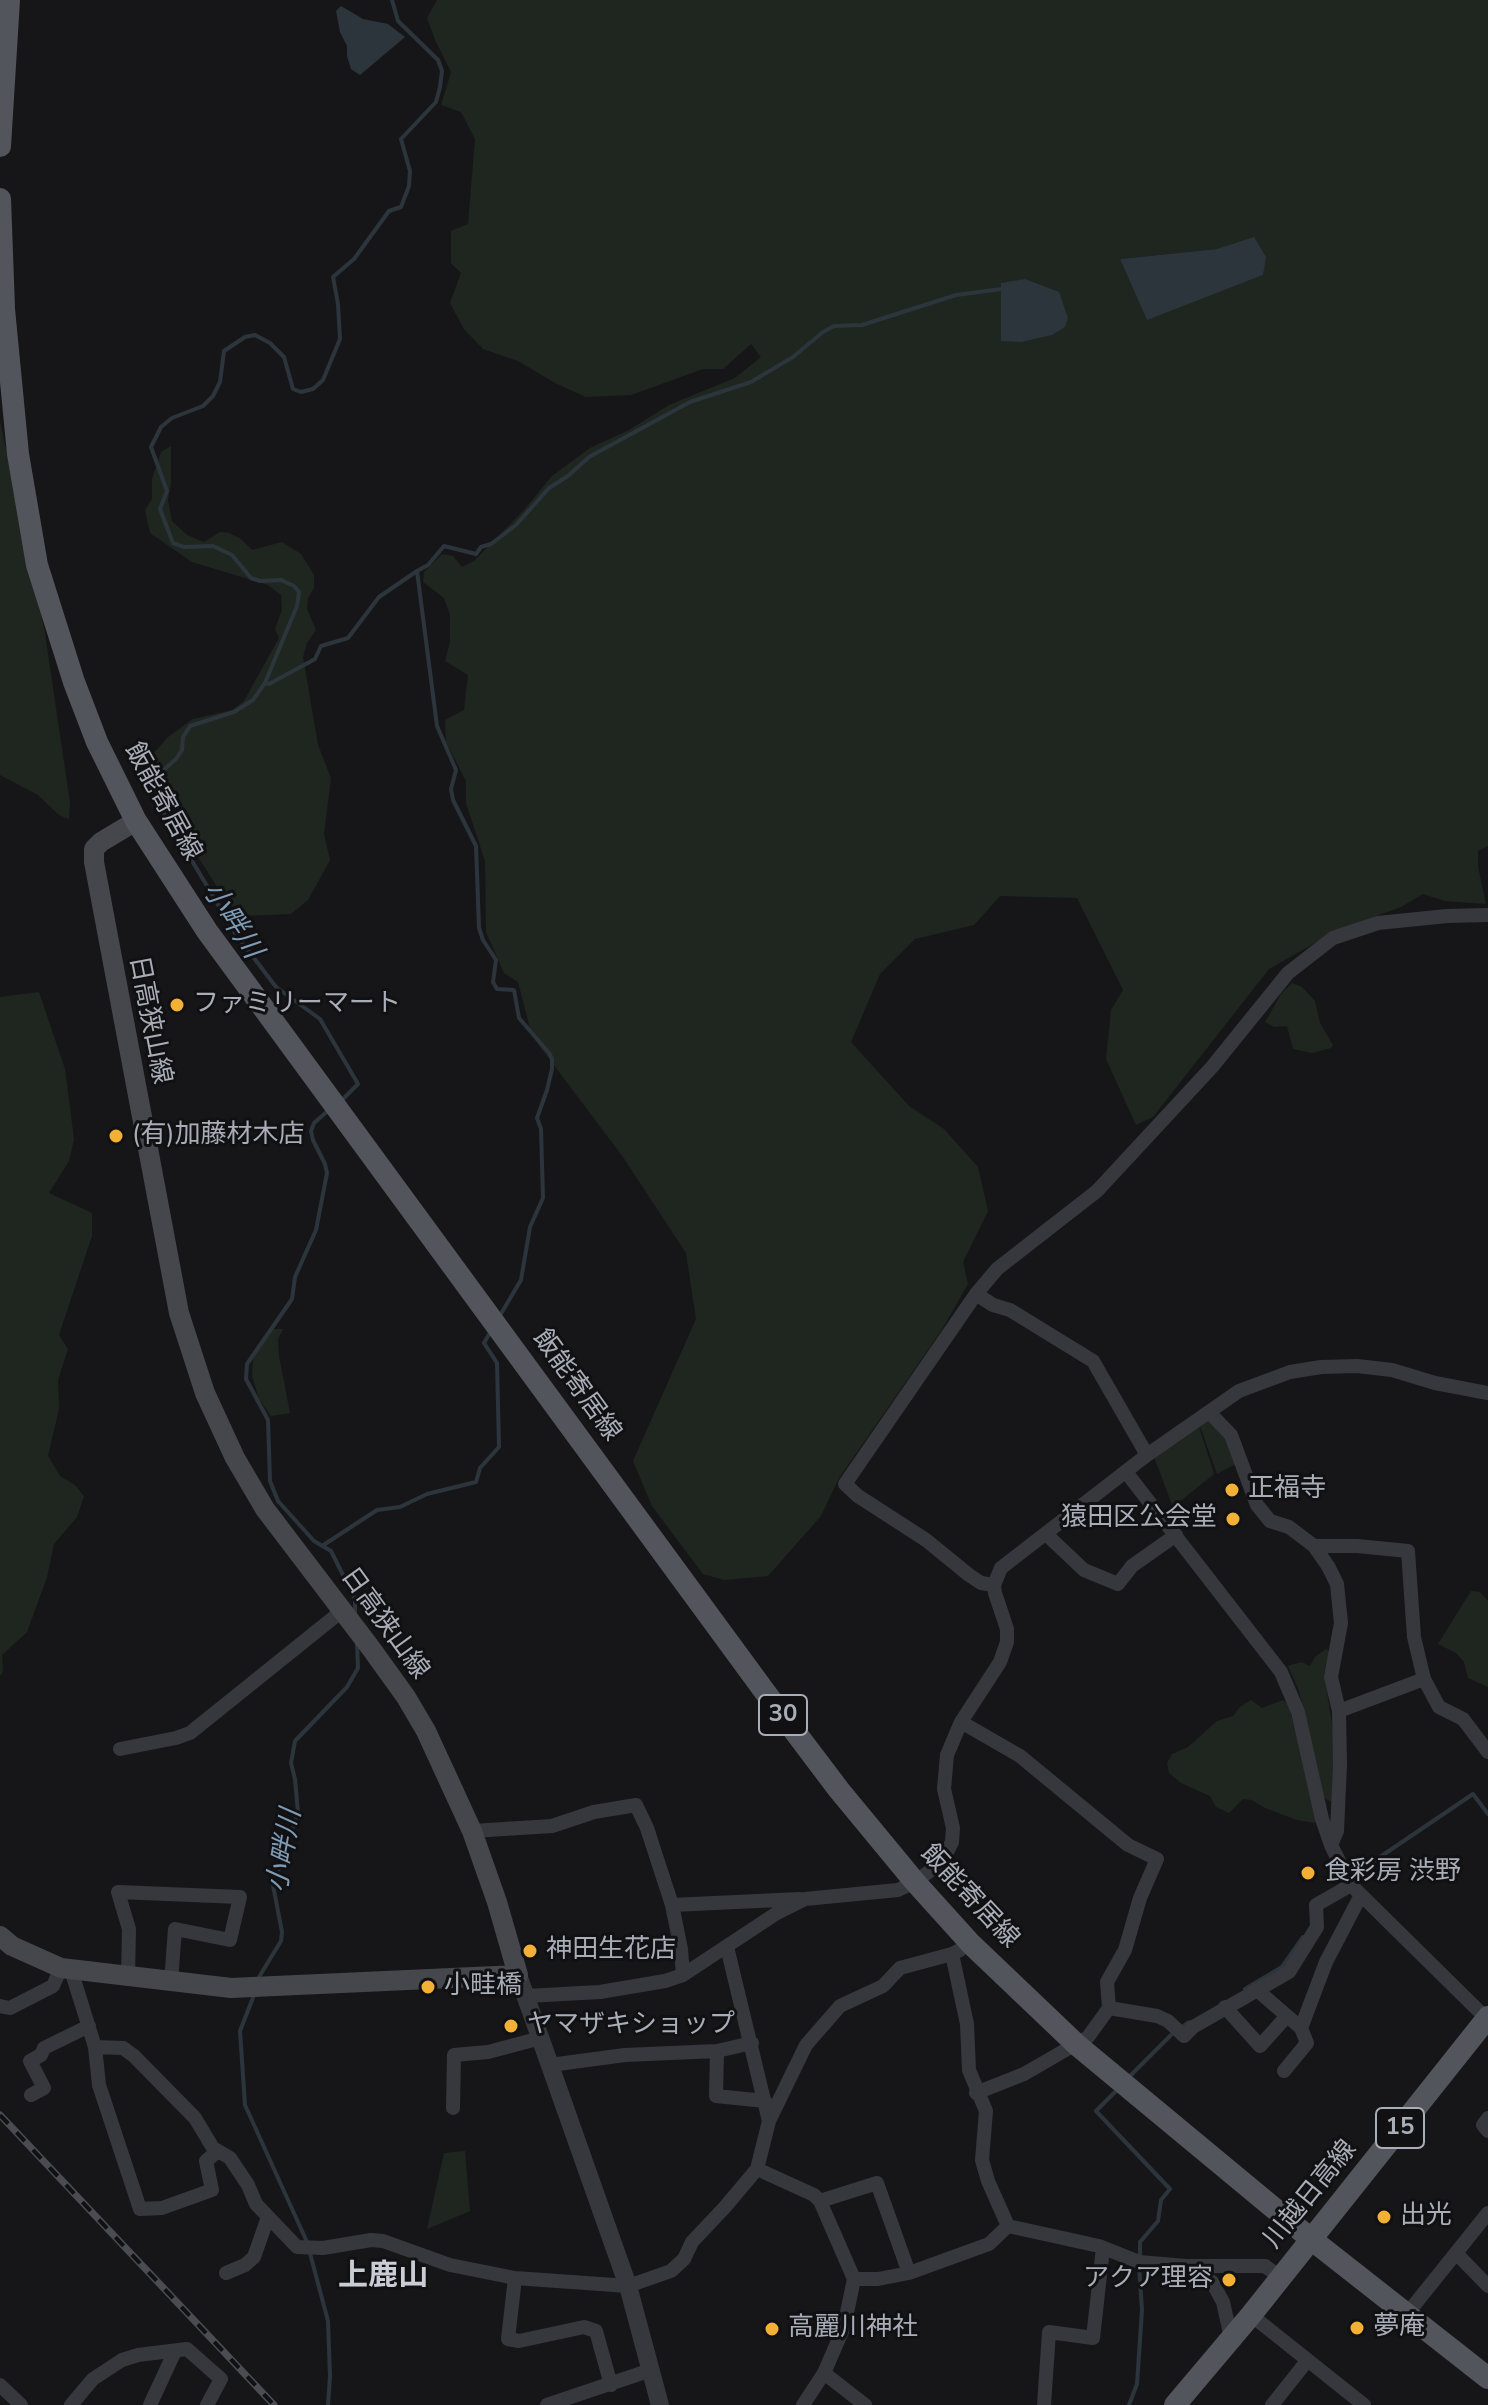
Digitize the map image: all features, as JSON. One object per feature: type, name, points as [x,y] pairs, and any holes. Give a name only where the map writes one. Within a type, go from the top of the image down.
[{"type":"main road","points":[[0,146],[9,0]]},
{"type":"main road","name":"飯能寄居線","points":[[0,199],[4,309],[18,454],[37,565],[74,682],[97,742],[136,821],[207,931],[775,1704],[839,1790],[915,1882],[962,1949],[1311,2239],[1488,2378]]},
{"type":"main road","name":"日高狭山線","points":[[136,821],[101,842],[94,849],[94,862],[179,1313],[205,1393],[235,1458],[265,1509],[365,1640],[426,1731],[472,1831],[518,1975]]},
{"type":"main road","points":[[0,1936],[12,1946],[66,1969],[171,1982],[255,1987],[518,1975]]},
{"type":"main road","name":"川越日高線","points":[[1175,2405],[1488,2019]]},
{"type":"street","points":[[994,1585],[981,1583],[969,1575],[926,1540],[858,1496],[845,1484],[976,1294],[997,1269],[1097,1191],[1212,1067],[1288,973],[1333,938],[1378,923],[1488,915]]},
{"type":"street","points":[[976,1294],[993,1305],[1010,1310],[1093,1361],[1147,1455]]},
{"type":"street","points":[[672,1905],[805,1899],[898,1890],[942,1862],[952,1842],[953,1828],[944,1789],[947,1755],[961,1722],[1000,1662],[1007,1642],[1007,1629],[994,1585],[1001,1568],[1147,1455],[1239,1391],[1264,1380],[1321,1367],[1357,1366],[1392,1370],[1435,1383],[1488,1393]]},
{"type":"street","points":[[1210,1413],[1231,1435],[1257,1505],[1270,1521],[1289,1527],[1314,1546],[1337,1584],[1341,1623],[1331,1677],[1339,1711],[1337,1831],[1331,1845]]},
{"type":"street","points":[[1126,1472],[1281,1672],[1298,1712],[1322,1819],[1331,1845],[1356,1890],[1488,2019]]},
{"type":"street","points":[[1047,1535],[1084,1570],[1118,1584],[1132,1566],[1176,1535]]},
{"type":"street","points":[[1314,1546],[1408,1551],[1414,1637],[1424,1679],[1439,1707],[1463,1719],[1488,1752]]},
{"type":"street","points":[[120,1749],[190,1733],[346,1615]]},
{"type":"street","points":[[1339,1711],[1424,1679]]},
{"type":"street","points":[[961,1722],[1020,1756],[1128,1845],[1157,1859],[1140,1898],[1125,1950],[1107,1982],[1109,2008],[1088,2037],[1024,2074],[976,2093]]},
{"type":"street","points":[[472,1831],[552,1826],[594,1812],[636,1805],[647,1828],[672,1905],[683,1975]]},
{"type":"street","points":[[1109,2008],[1157,2016],[1168,2021],[1179,2032],[1193,2027],[1289,1972],[1317,1927],[1316,1905],[1356,1890]]},
{"type":"street","points":[[1301,2028],[1356,1890]]},
{"type":"street","points":[[128,1976],[129,1929],[118,1892],[240,1897],[230,1940],[175,1929],[171,1982]]},
{"type":"street","points":[[526,1996],[600,1992],[683,1975],[777,1913],[805,1899]]},
{"type":"street","points":[[727,1947],[769,2121]]},
{"type":"street","points":[[95,2047],[123,2048],[134,2056],[195,2118],[213,2148],[230,2158],[256,2204],[297,2247],[309,2249],[383,2241],[450,2265],[515,2278],[628,2286],[671,2271],[684,2259],[692,2242],[757,2169],[769,2121],[806,2045],[840,2006],[883,1986],[900,1968],[962,1949],[969,2070],[986,2111],[982,2160],[1008,2226]]},
{"type":"street","points":[[0,2006],[10,2008],[53,1986],[66,1969]]},
{"type":"street","points":[[66,1969],[89,2026],[95,2047],[99,2085],[140,2209],[162,2208],[212,2190],[206,2161],[218,2151]]},
{"type":"street","points":[[518,1975],[628,2286],[660,2405]]},
{"type":"street","points":[[1257,1990],[1301,2028],[1307,2043],[1284,2071]]},
{"type":"street","points":[[1225,2007],[1260,2046],[1286,2017]]},
{"type":"street","points":[[31,2095],[44,2088],[30,2061],[41,2055],[44,2048],[89,2026]]},
{"type":"street","points":[[453,2108],[454,2055],[488,2052],[541,2038]]},
{"type":"street","points":[[550,2065],[625,2055],[717,2051],[752,2043]]},
{"type":"street","points":[[717,2051],[716,2096],[765,2101]]},
{"type":"street","points":[[1488,2118],[1483,2125],[1488,2131]]},
{"type":"street","points":[[757,2169],[814,2195],[820,2201],[854,2279],[844,2327],[824,2373],[803,2405]]},
{"type":"street","points":[[820,2201],[877,2183],[909,2273]]},
{"type":"street","points":[[1407,2314],[1488,2213]]},
{"type":"street","points":[[226,2273],[245,2265],[254,2257],[268,2217]]},
{"type":"street","points":[[1008,2226],[1103,2248],[1139,2262],[1186,2266],[1265,2266],[1280,2277]]},
{"type":"street","points":[[854,2279],[878,2279],[909,2273],[989,2244],[1008,2226]]},
{"type":"street","points":[[1044,2405],[1049,2332],[1093,2338],[1103,2248]]},
{"type":"street","points":[[1456,2253],[1488,2286]]},
{"type":"street","points":[[1186,2266],[1212,2282],[1223,2302],[1231,2338]]},
{"type":"street","points":[[515,2278],[508,2339],[519,2341],[584,2327],[596,2331],[611,2385]]},
{"type":"street","points":[[1251,2315],[1364,2405]]},
{"type":"street","points":[[71,2405],[93,2379],[122,2360],[187,2349],[221,2379],[207,2405]]},
{"type":"street","points":[[150,2405],[175,2351]]},
{"type":"street","points":[[1272,2405],[1307,2361]]},
{"type":"street","points":[[547,2405],[651,2370]]},
{"type":"street","points":[[824,2373],[865,2405]]},
{"type":"street","points":[[0,2385],[21,2405]]},
{"type":"shaded area","points":[[437,0],[1488,0],[1488,846],[1478,851],[1486,904],[1445,901],[1423,894],[1401,907],[1338,930],[1269,969],[1153,1117],[1136,1125],[1106,1059],[1111,1010],[1123,990],[1077,898],[1000,896],[974,925],[915,939],[880,974],[851,1042],[909,1106],[944,1129],[978,1167],[988,1211],[963,1262],[968,1284],[941,1331],[839,1478],[821,1516],[768,1576],[724,1580],[703,1574],[652,1506],[633,1461],[696,1319],[686,1253],[623,1157],[532,1036],[518,982],[504,973],[486,932],[485,861],[466,803],[466,781],[446,742],[445,720],[464,710],[468,675],[445,661],[450,642],[450,615],[444,598],[423,582],[424,572],[442,554],[453,556],[462,567],[474,561],[552,476],[590,448],[629,430],[669,405],[735,378],[761,357],[751,344],[723,369],[703,369],[631,395],[586,397],[518,361],[483,349],[464,329],[450,303],[461,273],[451,263],[451,231],[468,224],[475,139],[461,112],[441,105],[451,72],[427,18]],"holes":[[[1217,249],[1263,275],[1147,319],[1120,259]]]},
{"type":"shaded area","points":[[341,6],[363,19],[388,24],[405,37],[360,75],[351,69],[347,46],[340,32],[336,11]]},
{"type":"shaded area","points":[[1254,237],[1266,257],[1263,275],[1147,320],[1120,259],[1217,249]]},
{"type":"shaded area","points":[[1025,279],[1059,292],[1068,318],[1065,327],[1052,335],[1021,342],[1001,341],[1001,283]]},
{"type":"shaded area","points":[[0,421],[45,634],[70,803],[69,819],[59,815],[38,795],[0,775]]},
{"type":"shaded area","points":[[171,446],[168,500],[172,521],[187,535],[204,542],[220,532],[229,533],[252,550],[282,542],[301,554],[314,575],[314,588],[308,598],[307,609],[316,630],[307,643],[303,657],[318,745],[331,778],[324,834],[330,860],[308,900],[291,914],[241,916],[228,904],[178,825],[148,787],[146,773],[154,753],[168,737],[193,719],[232,710],[244,701],[279,638],[275,629],[282,610],[281,595],[268,585],[192,562],[150,533],[145,510],[152,499],[152,479],[161,452]]},
{"type":"shaded area","points":[[1292,983],[1302,987],[1315,1001],[1320,1023],[1333,1045],[1331,1048],[1312,1053],[1293,1049],[1287,1026],[1274,1027],[1265,1022],[1281,994]]},
{"type":"shaded area","points":[[39,992],[65,1069],[74,1139],[69,1161],[49,1193],[92,1213],[92,1236],[59,1335],[68,1349],[58,1380],[59,1409],[48,1456],[60,1476],[75,1485],[84,1496],[77,1517],[54,1544],[47,1577],[27,1632],[2,1655],[3,1672],[0,1676],[0,997]]},
{"type":"shaded area","points":[[272,1329],[283,1329],[278,1339],[279,1356],[290,1413],[271,1416],[259,1399],[252,1376],[253,1359]]},
{"type":"shaded area","points":[[1208,1421],[1226,1437],[1236,1464],[1217,1474],[1200,1426]]},
{"type":"shaded area","points":[[1199,1427],[1214,1474],[1173,1507],[1154,1457]]},
{"type":"shaded area","points":[[1471,1591],[1480,1592],[1488,1601],[1488,1687],[1468,1678],[1464,1662],[1456,1653],[1438,1644]]},
{"type":"shaded area","points":[[1326,1649],[1332,1654],[1324,1673],[1334,1737],[1332,1802],[1324,1798],[1299,1691],[1288,1666],[1301,1662],[1310,1666],[1315,1657]]},
{"type":"shaded area","points":[[1251,1700],[1262,1708],[1283,1700],[1289,1706],[1316,1816],[1315,1823],[1297,1820],[1252,1800],[1243,1799],[1229,1813],[1216,1807],[1210,1796],[1181,1783],[1169,1773],[1167,1763],[1172,1754],[1188,1747],[1217,1721],[1233,1716]]},
{"type":"shaded area","points":[[465,2151],[470,2211],[427,2229],[444,2153]]},
{"type":"waterway","name":"小畔川","points":[[342,1100],[358,1084],[320,1019],[276,987],[235,933],[160,807],[157,791],[158,775],[182,750],[183,737],[190,726],[234,712],[253,700],[265,683],[297,606],[299,592],[281,580],[251,578],[232,555],[213,546],[184,547],[173,543],[160,509],[167,491],[151,447],[161,427],[172,418],[203,406],[213,396],[220,382],[224,351],[245,337],[255,335],[270,343],[284,357],[293,389],[301,392],[313,389],[323,380],[340,339],[333,277],[354,259],[389,211],[401,207],[409,186],[410,171],[401,139],[436,102],[440,87],[442,71],[438,60],[398,21],[392,0]]},
{"type":"waterway","points":[[499,1317],[521,1280],[530,1227],[543,1198],[541,1129],[537,1118],[547,1090],[552,1059],[519,1018],[514,990],[497,989],[493,982],[496,960],[479,928],[476,846],[453,800],[451,789],[456,770],[437,726],[417,571],[428,565],[444,546],[476,554],[481,547],[491,544],[516,525],[549,488],[589,457],[690,402],[751,382],[793,357],[834,326],[862,325],[956,295],[1002,289]]},
{"type":"waterway","points":[[265,683],[269,684],[315,659],[321,646],[348,638],[379,597],[417,571]]},
{"type":"waterway","name":"小畔川","points":[[329,1110],[314,1123],[311,1131],[327,1173],[316,1230],[295,1277],[292,1299],[247,1364],[246,1379],[268,1420],[270,1481],[278,1501],[314,1541],[331,1551],[355,1599],[355,1614]]},
{"type":"waterway","points":[[322,1546],[377,1510],[400,1507],[427,1494],[476,1482],[480,1468],[499,1447],[497,1363],[484,1343],[491,1331]]},
{"type":"waterway","name":"小畔川","points":[[256,1982],[281,1941],[273,1885],[298,1813],[291,1763],[295,1741],[347,1687],[358,1668],[357,1643]]},
{"type":"waterway","points":[[1349,1878],[1473,1794],[1488,1814]]},
{"type":"waterway","points":[[1245,1989],[1282,1967],[1303,1937]]},
{"type":"waterway","name":"小畔川","points":[[254,1995],[240,2031],[245,2105],[307,2242],[328,2321],[328,2405]]},
{"type":"waterway","points":[[1128,2078],[1171,2035],[1189,2022]]},
{"type":"waterway","points":[[1120,2087],[1096,2111],[1170,2189],[1161,2200],[1158,2221],[1140,2242],[1140,2257]]},
{"type":"waterway","points":[[1129,2405],[1137,2384],[1142,2310],[1139,2266]]},
{"type":"railway","points":[[0,2115],[274,2405]]},
{"type":"place","name":"ファミリーマート","points":[[177,1005]]},
{"type":"place","name":"(有)加藤材木店","points":[[116,1136]]},
{"type":"place","name":"正福寺","points":[[1232,1490]]},
{"type":"place","name":"猿田区公会堂","points":[[1233,1519]]},
{"type":"place","name":"食彩房 渋野","points":[[1308,1873]]},
{"type":"place","name":"神田生花店","points":[[530,1951]]},
{"type":"place","name":"小畦橋","points":[[428,1987]]},
{"type":"place","name":"ヤマザキショップ","points":[[511,2026]]},
{"type":"place","name":"出光","points":[[1384,2217]]},
{"type":"place","name":"アクア理容","points":[[1229,2280]]},
{"type":"place","name":"夢庵","points":[[1357,2328]]},
{"type":"place","name":"高麗川神社","points":[[772,2329]]},
{"type":"district","name":"上鹿山","points":[[383,2278]]}]
